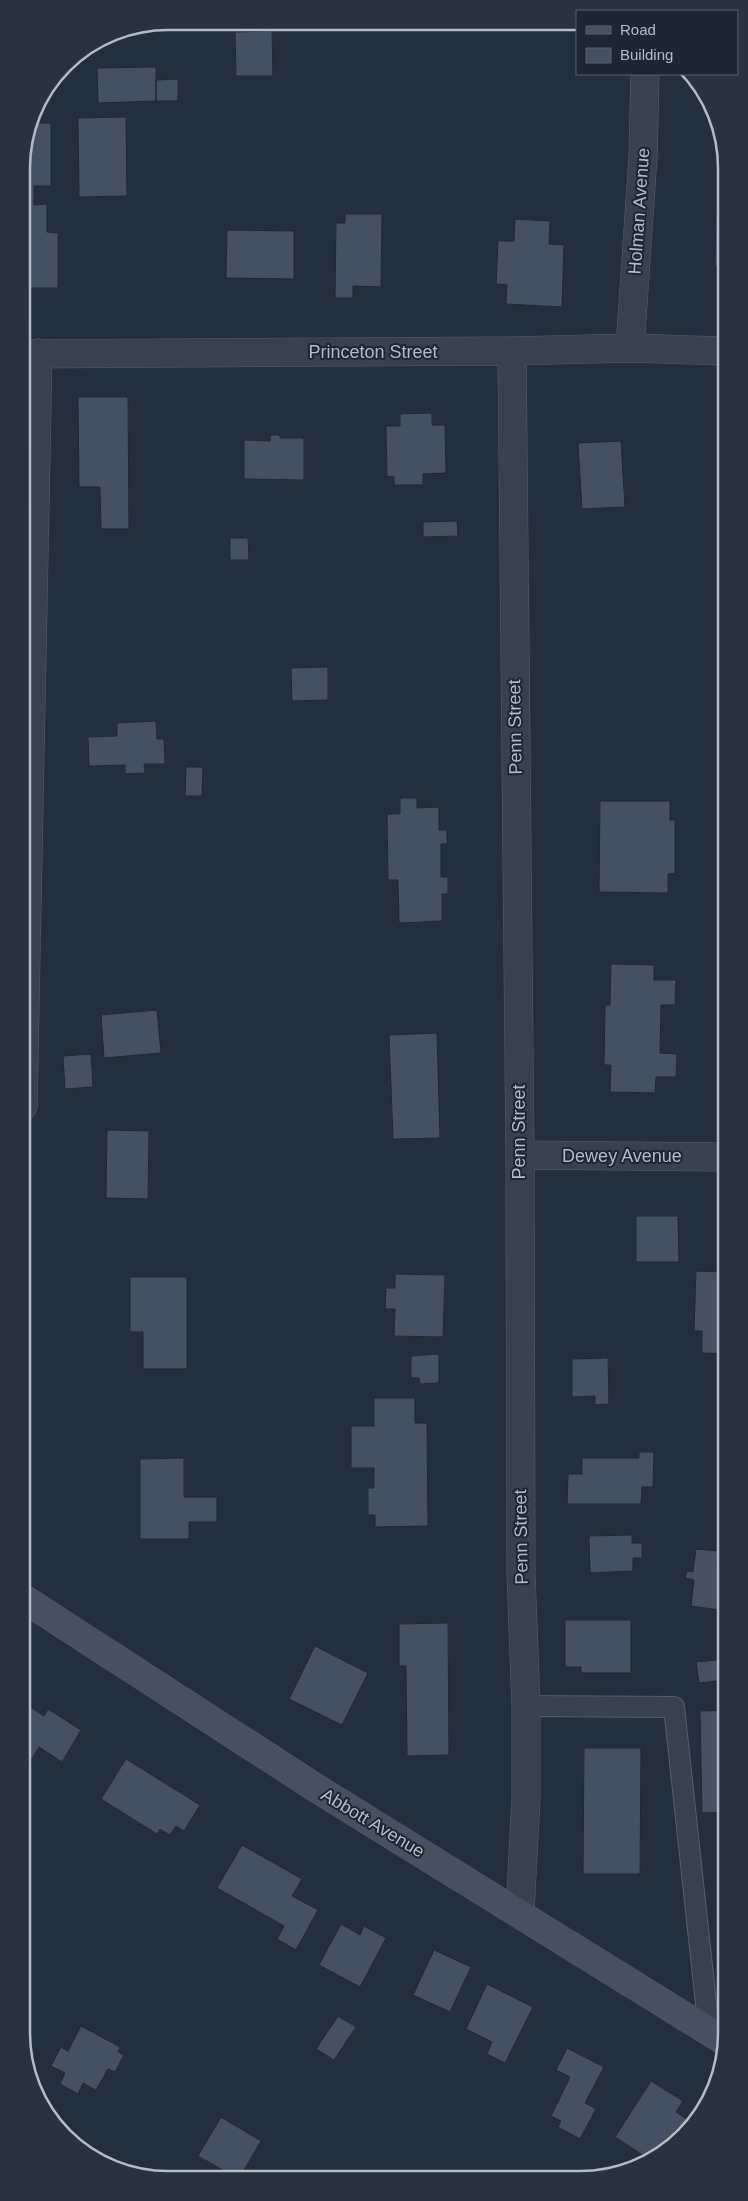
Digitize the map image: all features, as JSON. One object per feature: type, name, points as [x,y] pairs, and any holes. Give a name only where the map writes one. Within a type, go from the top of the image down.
[{"type":"main road","name":"Abbott Avenue","points":[[30,1603],[316,1788],[520,1912],[718,2036]]},
{"type":"street","name":"Holman Avenue","points":[[630,348],[643,157],[645,75]]},
{"type":"street","name":"Princeton Street","points":[[30,354],[512,351],[630,348],[718,351]]},
{"type":"street","name":"Penn Street","points":[[512,351],[520,1155],[521,1564],[526,1706],[526,1798],[520,1912]]},
{"type":"street","name":"Dewey Avenue","points":[[520,1155],[718,1157]]},
{"type":"lane","points":[[526,1706],[674,1707],[718,2036]]},
{"type":"building","points":[[272,31],[273,76],[236,76],[235,32]]},
{"type":"building","points":[[156,67],[156,101],[98,103],[97,68]]},
{"type":"building","points":[[178,79],[178,101],[156,101],[156,80]]},
{"type":"building","points":[[126,117],[127,196],[79,197],[78,118]]},
{"type":"building","points":[[38,123],[51,123],[51,186],[34,186],[34,205],[47,204],[47,232],[58,233],[58,288],[30,288],[30,159]]},
{"type":"building","points":[[716,209],[718,209],[718,266],[715,266]]},
{"type":"building","points":[[345,214],[382,214],[381,287],[353,286],[353,298],[335,298],[336,223],[345,223]]},
{"type":"building","points":[[515,219],[550,221],[549,244],[564,245],[562,307],[506,304],[507,285],[496,284],[498,241],[514,241]]},
{"type":"building","points":[[227,230],[294,231],[294,279],[226,278]]},
{"type":"building","points":[[78,397],[128,397],[129,529],[101,529],[100,487],[79,487]]},
{"type":"building","points":[[432,413],[432,425],[445,425],[446,473],[423,474],[423,485],[394,485],[394,477],[387,476],[386,426],[400,426],[400,414]]},
{"type":"building","points":[[270,435],[280,435],[280,438],[304,438],[304,480],[244,479],[244,440],[270,441]]},
{"type":"building","points":[[621,441],[625,507],[582,509],[578,443]]},
{"type":"building","points":[[457,521],[458,536],[423,537],[423,522]]},
{"type":"building","points":[[230,538],[248,538],[249,560],[230,560]]},
{"type":"building","points":[[328,667],[328,700],[292,701],[291,668]]},
{"type":"building","points":[[156,721],[157,739],[164,739],[165,764],[144,764],[145,773],[125,774],[125,765],[89,766],[88,737],[117,736],[117,723]]},
{"type":"building","points":[[186,767],[203,767],[202,796],[185,796]]},
{"type":"building","points":[[400,798],[417,798],[417,808],[439,807],[439,830],[447,830],[447,844],[441,844],[441,877],[448,877],[448,894],[442,894],[442,921],[399,923],[398,880],[388,880],[387,814],[400,814]]},
{"type":"building","points":[[600,801],[670,801],[670,820],[675,820],[675,873],[668,874],[668,893],[599,892]]},
{"type":"building","points":[[611,964],[654,965],[654,980],[676,980],[675,1005],[661,1005],[660,1053],[677,1054],[676,1077],[656,1077],[655,1093],[610,1092],[611,1065],[604,1065],[605,1005],[610,1005]]},
{"type":"building","points":[[157,1010],[161,1053],[104,1058],[101,1015]]},
{"type":"building","points":[[437,1033],[440,1138],[393,1139],[389,1035]]},
{"type":"building","points":[[91,1054],[93,1087],[65,1089],[63,1056]]},
{"type":"building","points":[[107,1130],[149,1131],[148,1199],[106,1198]]},
{"type":"building","points":[[636,1216],[678,1216],[679,1262],[636,1262]]},
{"type":"building","points":[[696,1271],[718,1272],[718,1354],[702,1353],[702,1331],[694,1331]]},
{"type":"building","points":[[395,1274],[445,1275],[443,1337],[394,1336],[395,1309],[385,1309],[386,1288],[395,1288]]},
{"type":"building","points":[[130,1277],[187,1277],[187,1369],[143,1369],[143,1332],[130,1332]]},
{"type":"building","points":[[439,1354],[439,1383],[420,1384],[419,1378],[411,1378],[411,1356]]},
{"type":"building","points":[[608,1358],[609,1404],[595,1405],[595,1396],[572,1397],[572,1359]]},
{"type":"building","points":[[374,1398],[415,1398],[415,1423],[427,1423],[428,1526],[375,1527],[375,1515],[368,1515],[368,1488],[374,1488],[374,1468],[351,1468],[351,1426],[374,1426]]},
{"type":"building","points":[[639,1452],[654,1452],[653,1487],[642,1487],[641,1504],[567,1504],[568,1474],[582,1474],[582,1458],[639,1458]]},
{"type":"building","points":[[184,1458],[184,1497],[217,1497],[217,1522],[189,1522],[189,1539],[140,1539],[140,1459]]},
{"type":"building","points":[[632,1535],[632,1543],[642,1543],[642,1558],[633,1558],[633,1571],[590,1573],[589,1536]]},
{"type":"building","points":[[696,1549],[718,1551],[718,1610],[691,1606],[694,1580],[685,1578],[687,1571],[693,1572]]},
{"type":"building","points":[[565,1620],[631,1620],[631,1673],[581,1673],[581,1667],[565,1667]]},
{"type":"building","points":[[448,1623],[449,1755],[407,1756],[406,1666],[399,1666],[399,1624]]},
{"type":"building","points":[[315,1646],[368,1673],[342,1725],[289,1699]]},
{"type":"building","points":[[718,1660],[718,1681],[699,1683],[696,1662]]},
{"type":"building","points":[[30,1707],[44,1716],[48,1709],[81,1730],[62,1762],[39,1747],[30,1762]]},
{"type":"building","points":[[718,1710],[718,1812],[702,1813],[700,1711]]},
{"type":"building","points":[[584,1748],[641,1748],[640,1874],[583,1874]]},
{"type":"building","points":[[126,1759],[200,1805],[184,1831],[176,1826],[170,1835],[160,1829],[157,1834],[101,1799]]},
{"type":"building","points":[[242,1845],[302,1879],[292,1896],[318,1910],[296,1950],[277,1939],[284,1926],[217,1888]]},
{"type":"building","points":[[341,1924],[360,1935],[364,1926],[386,1938],[360,1987],[319,1965]]},
{"type":"building","points":[[434,1950],[471,1967],[450,2012],[413,1995]]},
{"type":"building","points":[[487,1984],[533,2007],[505,2063],[487,2054],[492,2042],[466,2029]]},
{"type":"building","points":[[338,2016],[356,2027],[334,2060],[316,2049]]},
{"type":"building","points":[[81,2026],[120,2047],[118,2052],[124,2055],[115,2072],[108,2069],[96,2090],[83,2083],[78,2094],[60,2084],[65,2073],[51,2066],[61,2047],[68,2051]]},
{"type":"building","points":[[567,2048],[604,2067],[585,2103],[596,2109],[580,2139],[558,2127],[561,2121],[551,2116],[570,2077],[556,2070]]},
{"type":"building","points":[[651,2081],[683,2101],[676,2112],[687,2120],[678,2131],[649,2153],[644,2156],[615,2137]]},
{"type":"building","points":[[221,2117],[261,2141],[244,2171],[224,2171],[198,2156]]}]
